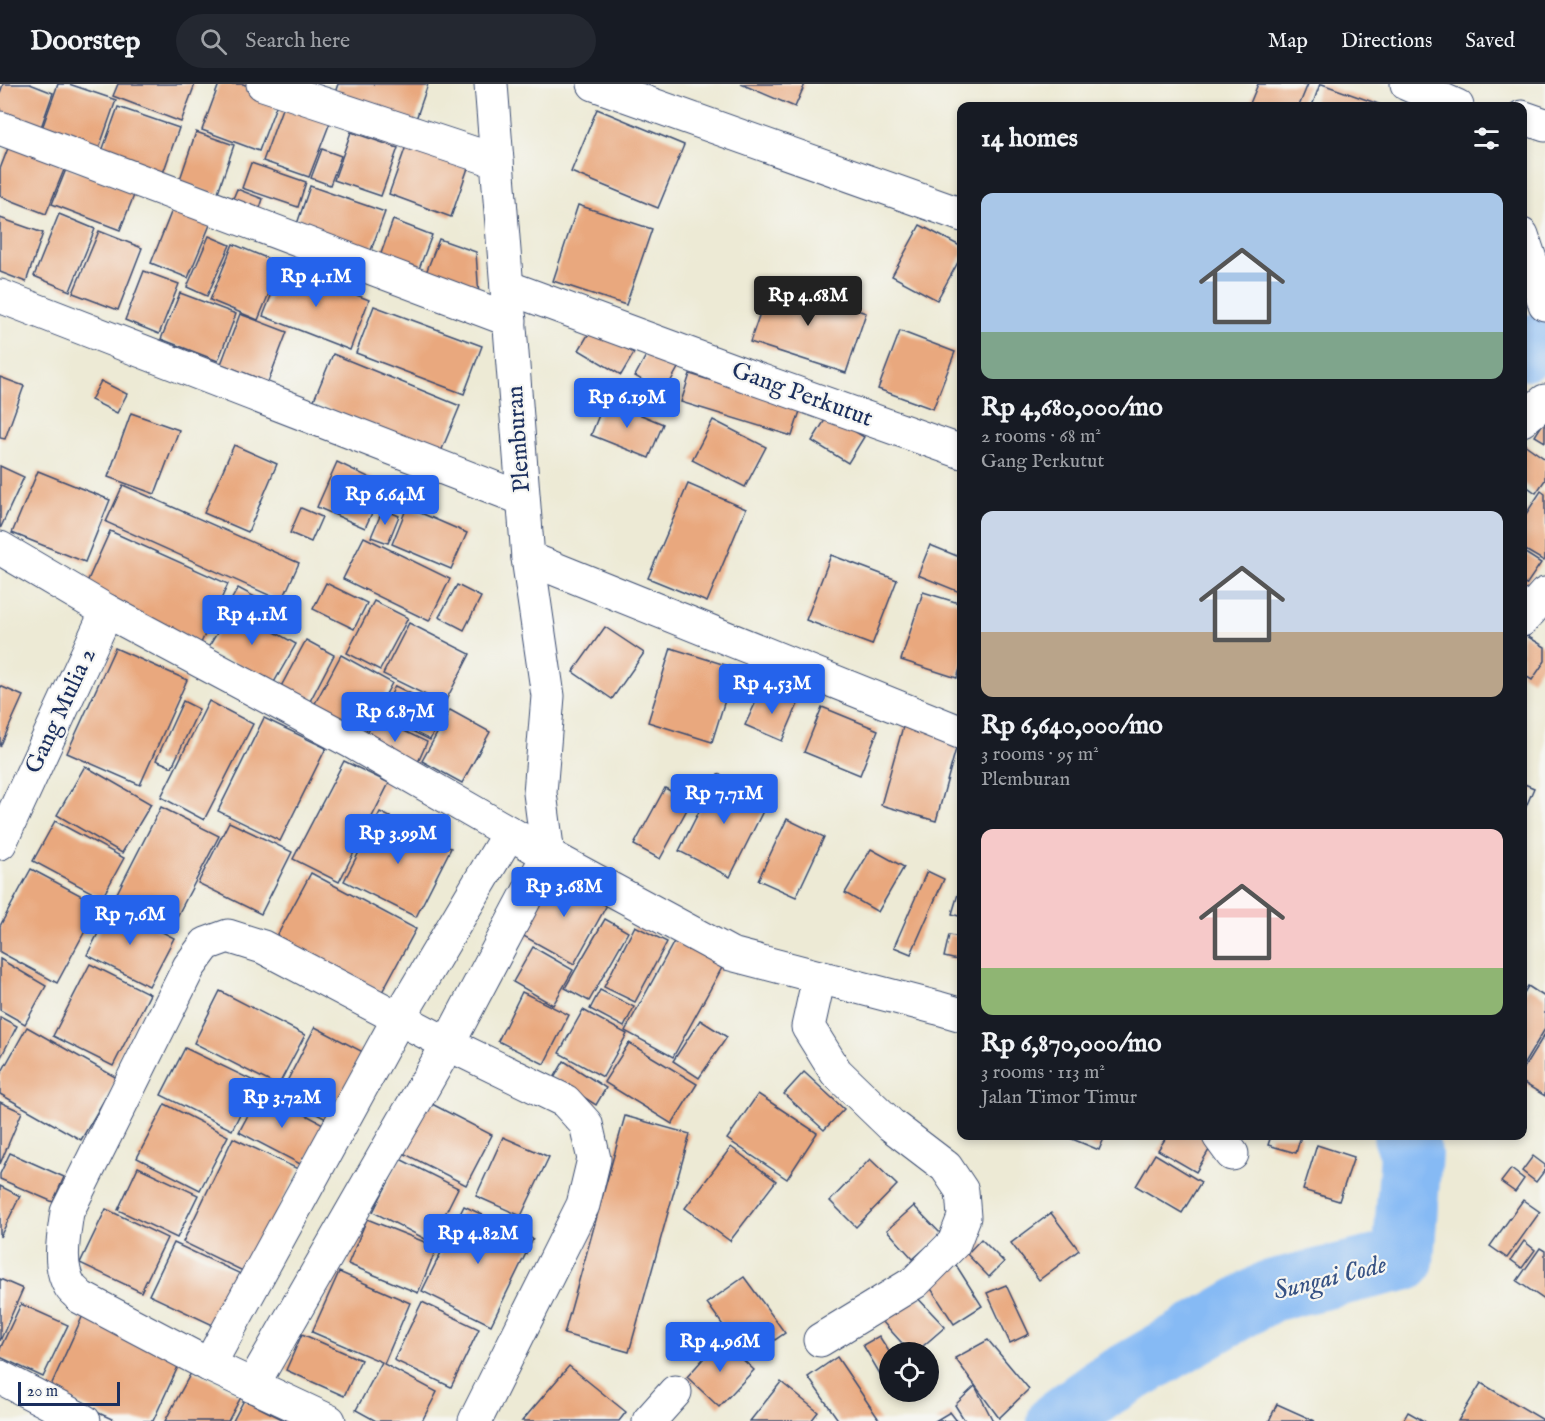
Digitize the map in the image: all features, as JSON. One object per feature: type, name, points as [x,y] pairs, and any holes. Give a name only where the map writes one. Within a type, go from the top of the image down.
[{"type":"street","points":[[263,84],[498,161]]},
{"type":"street","name":"Plemburan","points":[[491,84],[528,558],[548,696],[540,793],[548,855]]},
{"type":"street","points":[[594,84],[957,213]]},
{"type":"street","points":[[1407,84],[1448,102]]},
{"type":"street","points":[[1527,119],[1545,125]]},
{"type":"street","points":[[0,128],[510,320]]},
{"type":"street","points":[[1527,247],[1545,304]]},
{"type":"street","name":"Gang Perkutut","points":[[507,287],[957,450]]},
{"type":"street","points":[[0,296],[523,499]]},
{"type":"street","points":[[1527,416],[1545,401]]},
{"type":"street","points":[[0,548],[106,611],[352,742],[548,855],[731,954],[957,1014]]},
{"type":"street","points":[[528,558],[957,731]]},
{"type":"street","points":[[1527,614],[1545,594]]},
{"type":"street","name":"Gang Mulia 2","points":[[0,843],[106,611]]},
{"type":"street","points":[[209,1365],[399,1018],[509,833],[540,793]]},
{"type":"street","points":[[252,1386],[448,1044],[548,855]]},
{"type":"street","points":[[329,1421],[209,1365],[80,1297],[70,1286],[64,1273],[63,1246],[66,1212],[189,967],[206,944],[228,936],[263,947],[448,1044],[564,1101],[586,1124],[594,1160],[583,1205],[475,1421]]},
{"type":"street","points":[[819,977],[808,1028],[836,1072],[891,1125],[946,1167],[962,1191],[964,1217],[954,1243],[915,1282],[820,1340]]},
{"type":"street","points":[[0,1377],[84,1421]]},
{"type":"street","points":[[649,1421],[675,1392]]},
{"type":"building","points":[[3,84],[30,84],[53,93],[39,133],[0,119],[0,93]]},
{"type":"building","points":[[58,84],[69,84],[116,100],[97,154],[40,134]]},
{"type":"building","points":[[118,84],[195,84],[181,122],[113,96]]},
{"type":"building","points":[[219,84],[243,84],[279,98],[259,151],[202,130]]},
{"type":"building","points":[[338,84],[428,84],[412,131],[331,104]]},
{"type":"building","points":[[741,84],[805,84],[795,107]]},
{"type":"building","points":[[1258,84],[1308,84],[1301,102],[1251,102]]},
{"type":"building","points":[[1320,84],[1322,84],[1373,102],[1313,102]]},
{"type":"building","points":[[284,103],[331,120],[309,177],[263,161]]},
{"type":"building","points":[[118,107],[179,128],[162,176],[101,154]]},
{"type":"building","points":[[597,109],[684,145],[658,208],[571,172]]},
{"type":"building","points":[[196,132],[234,145],[217,195],[179,182]]},
{"type":"building","points":[[351,132],[398,148],[381,196],[334,180]]},
{"type":"building","points":[[10,143],[66,165],[46,214],[0,196],[0,169]]},
{"type":"building","points":[[406,146],[468,168],[451,217],[389,194]]},
{"type":"building","points":[[322,149],[341,156],[330,185],[311,178]]},
{"type":"building","points":[[251,163],[306,182],[298,207],[242,188]]},
{"type":"building","points":[[67,167],[135,193],[120,230],[52,204]]},
{"type":"building","points":[[310,186],[385,212],[370,253],[296,227]]},
{"type":"building","points":[[237,189],[263,199],[257,217],[230,206]]},
{"type":"building","points":[[174,205],[212,220],[188,278],[151,263]]},
{"type":"building","points":[[578,205],[652,229],[626,305],[553,281]]},
{"type":"building","points":[[59,214],[95,229],[70,291],[34,276]]},
{"type":"building","points":[[0,218],[43,233],[26,282],[0,272]]},
{"type":"building","points":[[393,220],[432,235],[417,274],[379,259]]},
{"type":"building","points":[[920,225],[957,244],[957,264],[937,300],[892,276]]},
{"type":"building","points":[[99,231],[142,248],[118,310],[73,293]]},
{"type":"building","points":[[209,236],[230,245],[207,296],[187,287]]},
{"type":"building","points":[[439,239],[476,252],[479,297],[424,278]]},
{"type":"building","points":[[233,244],[281,264],[258,320],[210,300]]},
{"type":"building","points":[[283,266],[369,300],[350,350],[263,316]]},
{"type":"building","points":[[144,271],[179,284],[159,334],[125,320]]},
{"type":"building","points":[[771,281],[866,313],[846,373],[750,342]]},
{"type":"building","points":[[180,293],[236,314],[218,361],[161,339]]},
{"type":"building","points":[[374,306],[482,346],[464,394],[356,353]]},
{"type":"building","points":[[240,314],[287,332],[268,382],[221,364]]},
{"type":"building","points":[[592,328],[634,353],[621,375],[579,350]]},
{"type":"building","points":[[900,331],[955,352],[933,409],[878,389]]},
{"type":"building","points":[[648,352],[678,368],[664,393],[635,376]]},
{"type":"building","points":[[333,354],[460,406],[440,454],[313,402]]},
{"type":"building","points":[[690,374],[801,408],[792,436],[681,402]]},
{"type":"building","points":[[0,377],[24,386],[5,439],[0,438]]},
{"type":"building","points":[[101,381],[127,394],[117,413],[91,400]]},
{"type":"building","points":[[605,400],[663,424],[649,458],[591,435]]},
{"type":"building","points":[[131,413],[179,430],[155,494],[108,477]]},
{"type":"building","points":[[828,415],[864,437],[848,463],[812,441]]},
{"type":"building","points":[[713,420],[766,447],[745,487],[692,460]]},
{"type":"building","points":[[1545,420],[1545,442],[1535,436]]},
{"type":"building","points":[[234,445],[277,464],[248,532],[204,513]]},
{"type":"building","points":[[1527,446],[1545,459],[1545,480],[1536,493],[1527,487]]},
{"type":"building","points":[[337,462],[385,485],[365,528],[317,507]]},
{"type":"building","points":[[0,466],[24,477],[0,529]]},
{"type":"building","points":[[38,471],[110,500],[85,562],[12,533]]},
{"type":"building","points":[[688,484],[746,509],[707,602],[648,578]]},
{"type":"building","points":[[123,485],[299,563],[282,601],[106,522]]},
{"type":"building","points":[[1541,491],[1545,494],[1544,561],[1527,551],[1527,512]]},
{"type":"building","points":[[407,507],[467,533],[451,569],[392,544]]},
{"type":"building","points":[[301,508],[322,517],[311,542],[290,533]]},
{"type":"building","points":[[383,509],[399,516],[388,543],[371,537]]},
{"type":"building","points":[[110,531],[228,584],[201,643],[84,589]]},
{"type":"building","points":[[364,537],[450,579],[429,621],[343,579]]},
{"type":"building","points":[[930,545],[957,556],[957,591],[918,575]]},
{"type":"building","points":[[1527,554],[1541,563],[1527,584]]},
{"type":"building","points":[[831,555],[897,580],[872,645],[806,620]]},
{"type":"building","points":[[326,583],[367,603],[354,629],[313,609]]},
{"type":"building","points":[[457,585],[481,597],[464,630],[439,617]]},
{"type":"building","points":[[238,588],[287,614],[279,630],[229,604]]},
{"type":"building","points":[[923,592],[957,602],[957,678],[901,660]]},
{"type":"building","points":[[374,601],[408,618],[380,670],[347,653]]},
{"type":"building","points":[[232,608],[296,644],[273,684],[208,648]]},
{"type":"building","points":[[409,623],[470,654],[444,704],[383,674]]},
{"type":"building","points":[[605,627],[644,653],[612,699],[573,672]]},
{"type":"building","points":[[1527,636],[1545,647],[1545,661],[1532,680],[1527,677]]},
{"type":"building","points":[[306,640],[334,655],[307,707],[278,692]]},
{"type":"building","points":[[115,648],[187,680],[140,785],[67,753]]},
{"type":"building","points":[[671,648],[735,668],[712,742],[648,722]]},
{"type":"building","points":[[341,655],[392,683],[363,736],[312,709]]},
{"type":"building","points":[[0,686],[23,696],[0,747]]},
{"type":"building","points":[[395,686],[444,710],[430,740],[381,716]]},
{"type":"building","points":[[762,689],[798,704],[782,741],[745,725]]},
{"type":"building","points":[[183,701],[199,709],[172,767],[156,760]]},
{"type":"building","points":[[209,701],[253,724],[204,820],[161,797]]},
{"type":"building","points":[[822,707],[878,730],[860,775],[804,752]]},
{"type":"building","points":[[450,710],[490,732],[462,783],[422,761]]},
{"type":"building","points":[[375,717],[427,742],[415,769],[362,744]]},
{"type":"building","points":[[264,718],[326,748],[280,841],[218,811]]},
{"type":"building","points":[[904,723],[957,737],[957,745],[936,821],[881,805]]},
{"type":"building","points":[[344,761],[389,783],[339,882],[293,859]]},
{"type":"building","points":[[85,766],[151,804],[122,853],[57,815]]},
{"type":"building","points":[[718,774],[769,799],[730,877],[679,851]]},
{"type":"building","points":[[1527,785],[1534,788],[1527,804]]},
{"type":"building","points":[[665,788],[691,802],[660,859],[634,845]]},
{"type":"building","points":[[161,807],[219,836],[170,930],[113,901]]},
{"type":"building","points":[[380,812],[451,848],[416,917],[344,881]]},
{"type":"building","points":[[787,819],[824,837],[796,897],[758,880]]},
{"type":"building","points":[[55,821],[124,858],[102,898],[33,861]]},
{"type":"building","points":[[229,822],[292,852],[261,914],[198,883]]},
{"type":"building","points":[[871,849],[904,867],[878,912],[845,893]]},
{"type":"building","points":[[31,869],[99,905],[57,983],[0,952],[0,926]]},
{"type":"building","points":[[927,871],[944,879],[911,954],[894,947]]},
{"type":"building","points":[[311,873],[416,929],[382,992],[277,936]]},
{"type":"building","points":[[554,873],[608,903],[574,964],[520,934]]},
{"type":"building","points":[[957,897],[957,916],[952,914]]},
{"type":"building","points":[[112,906],[174,938],[149,986],[87,955]]},
{"type":"building","points":[[605,919],[628,932],[589,1001],[565,988]]},
{"type":"building","points":[[635,926],[667,942],[635,1002],[604,987]]},
{"type":"building","points":[[949,935],[957,936],[957,960],[944,957]]},
{"type":"building","points":[[676,938],[724,964],[673,1057],[625,1031]]},
{"type":"building","points":[[533,947],[573,970],[553,1005],[513,982]]},
{"type":"building","points":[[0,959],[46,986],[25,1024],[0,1010]]},
{"type":"building","points":[[90,964],[150,994],[113,1066],[53,1036]]},
{"type":"building","points":[[1528,986],[1545,997],[1545,1029],[1527,1059]]},
{"type":"building","points":[[600,990],[634,1007],[624,1027],[590,1009]]},
{"type":"building","points":[[220,991],[305,1035],[278,1086],[194,1043]]},
{"type":"building","points":[[522,992],[569,1015],[544,1064],[498,1041]]},
{"type":"building","points":[[583,1010],[627,1034],[603,1077],[559,1053]]},
{"type":"building","points":[[0,1017],[17,1026],[0,1059]]},
{"type":"building","points":[[700,1020],[727,1037],[699,1078],[673,1061]]},
{"type":"building","points":[[27,1027],[117,1078],[81,1140],[0,1094],[0,1075]]},
{"type":"building","points":[[315,1027],[363,1052],[328,1120],[280,1095]]},
{"type":"building","points":[[1545,1034],[1545,1096],[1527,1085],[1527,1063]]},
{"type":"building","points":[[629,1043],[697,1084],[672,1124],[604,1082]]},
{"type":"building","points":[[185,1048],[256,1082],[232,1130],[161,1095]]},
{"type":"building","points":[[564,1061],[606,1088],[596,1105],[554,1078]]},
{"type":"building","points":[[804,1072],[844,1109],[824,1130],[784,1094]]},
{"type":"building","points":[[261,1091],[325,1125],[304,1166],[239,1132]]},
{"type":"building","points":[[758,1094],[817,1133],[787,1179],[727,1139]]},
{"type":"building","points":[[0,1102],[22,1112],[0,1164]]},
{"type":"building","points":[[430,1103],[492,1135],[466,1185],[403,1153]]},
{"type":"building","points":[[165,1104],[228,1136],[200,1190],[137,1158]]},
{"type":"building","points":[[625,1116],[690,1134],[629,1352],[564,1334]]},
{"type":"building","points":[[503,1137],[549,1157],[521,1216],[476,1196]]},
{"type":"building","points":[[233,1138],[298,1169],[247,1273],[183,1242]]},
{"type":"building","points":[[1075,1140],[1103,1140],[1099,1150]]},
{"type":"building","points":[[1164,1140],[1215,1140],[1196,1172],[1158,1150]]},
{"type":"building","points":[[1270,1140],[1300,1140],[1296,1153],[1268,1145]]},
{"type":"building","points":[[1317,1145],[1354,1157],[1339,1201],[1303,1190]]},
{"type":"building","points":[[731,1147],[776,1181],[730,1241],[685,1208]]},
{"type":"building","points":[[10,1153],[64,1177],[53,1202],[0,1179]]},
{"type":"building","points":[[1155,1154],[1201,1182],[1182,1213],[1136,1186]]},
{"type":"building","points":[[1533,1156],[1545,1165],[1545,1170],[1536,1182],[1522,1171]]},
{"type":"building","points":[[400,1159],[458,1188],[431,1242],[373,1212]]},
{"type":"building","points":[[870,1159],[897,1185],[856,1227],[830,1201]]},
{"type":"building","points":[[138,1167],[198,1195],[177,1238],[118,1210]]},
{"type":"building","points":[[1511,1169],[1524,1179],[1515,1192],[1501,1182]]},
{"type":"building","points":[[0,1186],[20,1196],[0,1237]]},
{"type":"building","points":[[1523,1200],[1540,1212],[1507,1258],[1490,1246]]},
{"type":"building","points":[[464,1206],[533,1239],[491,1325],[422,1291]]},
{"type":"building","points":[[914,1206],[941,1234],[913,1259],[887,1230]]},
{"type":"building","points":[[106,1209],[167,1238],[141,1292],[80,1263]]},
{"type":"building","points":[[1051,1213],[1079,1250],[1039,1280],[1011,1243]]},
{"type":"building","points":[[367,1219],[437,1247],[418,1293],[348,1264]]},
{"type":"building","points":[[981,1239],[1004,1262],[989,1277],[967,1254]]},
{"type":"building","points":[[1524,1241],[1535,1250],[1522,1268],[1511,1260]]},
{"type":"building","points":[[174,1243],[243,1275],[217,1327],[149,1295]]},
{"type":"building","points":[[1540,1248],[1545,1251],[1545,1300],[1517,1281]]},
{"type":"building","points":[[956,1265],[982,1306],[954,1324],[928,1284]]},
{"type":"building","points":[[339,1272],[410,1303],[384,1364],[437,1392],[422,1421],[376,1421],[356,1410],[382,1362],[312,1332]]},
{"type":"building","points":[[744,1277],[785,1333],[747,1359],[707,1303]]},
{"type":"building","points":[[0,1279],[23,1289],[0,1341]]},
{"type":"building","points":[[1006,1285],[1029,1334],[1010,1343],[987,1293]]},
{"type":"building","points":[[913,1293],[945,1327],[928,1342],[901,1342],[882,1321]]},
{"type":"building","points":[[422,1302],[479,1329],[451,1387],[394,1360]]},
{"type":"building","points":[[21,1304],[68,1325],[43,1377],[0,1357],[0,1349]]},
{"type":"building","points":[[84,1313],[182,1358],[153,1421],[116,1421],[49,1390]]},
{"type":"building","points":[[302,1334],[361,1360],[344,1396],[286,1370]]},
{"type":"building","points":[[879,1336],[883,1342],[879,1342],[879,1372],[863,1345]]},
{"type":"building","points":[[721,1339],[754,1370],[719,1407],[687,1377]]},
{"type":"building","points":[[988,1340],[1029,1389],[999,1418],[955,1358]]},
{"type":"building","points":[[837,1357],[880,1421],[839,1421],[808,1377]]},
{"type":"building","points":[[569,1366],[626,1412],[619,1421],[522,1421]]},
{"type":"building","points":[[192,1371],[241,1397],[228,1421],[165,1421]]},
{"type":"building","points":[[781,1382],[818,1412],[811,1421],[750,1421]]},
{"type":"building","points":[[1481,1383],[1545,1421],[1458,1421]]},
{"type":"building","points":[[975,1386],[993,1421],[965,1421],[955,1405]]},
{"type":"building","points":[[244,1400],[286,1421],[233,1421]]},
{"type":"building","points":[[1277,1404],[1315,1421],[1269,1421]]},
{"type":"building","points":[[950,1412],[957,1421],[935,1421]]},
{"type":"building","points":[[1408,1412],[1424,1421],[1403,1421]]},
{"type":"waterway","name":"Sungai Code","points":[[1527,348],[1545,341]]},
{"type":"waterway","name":"Sungai Code","points":[[1058,1421],[1104,1387],[1270,1291],[1403,1260],[1411,1153],[1406,1140]]}]
